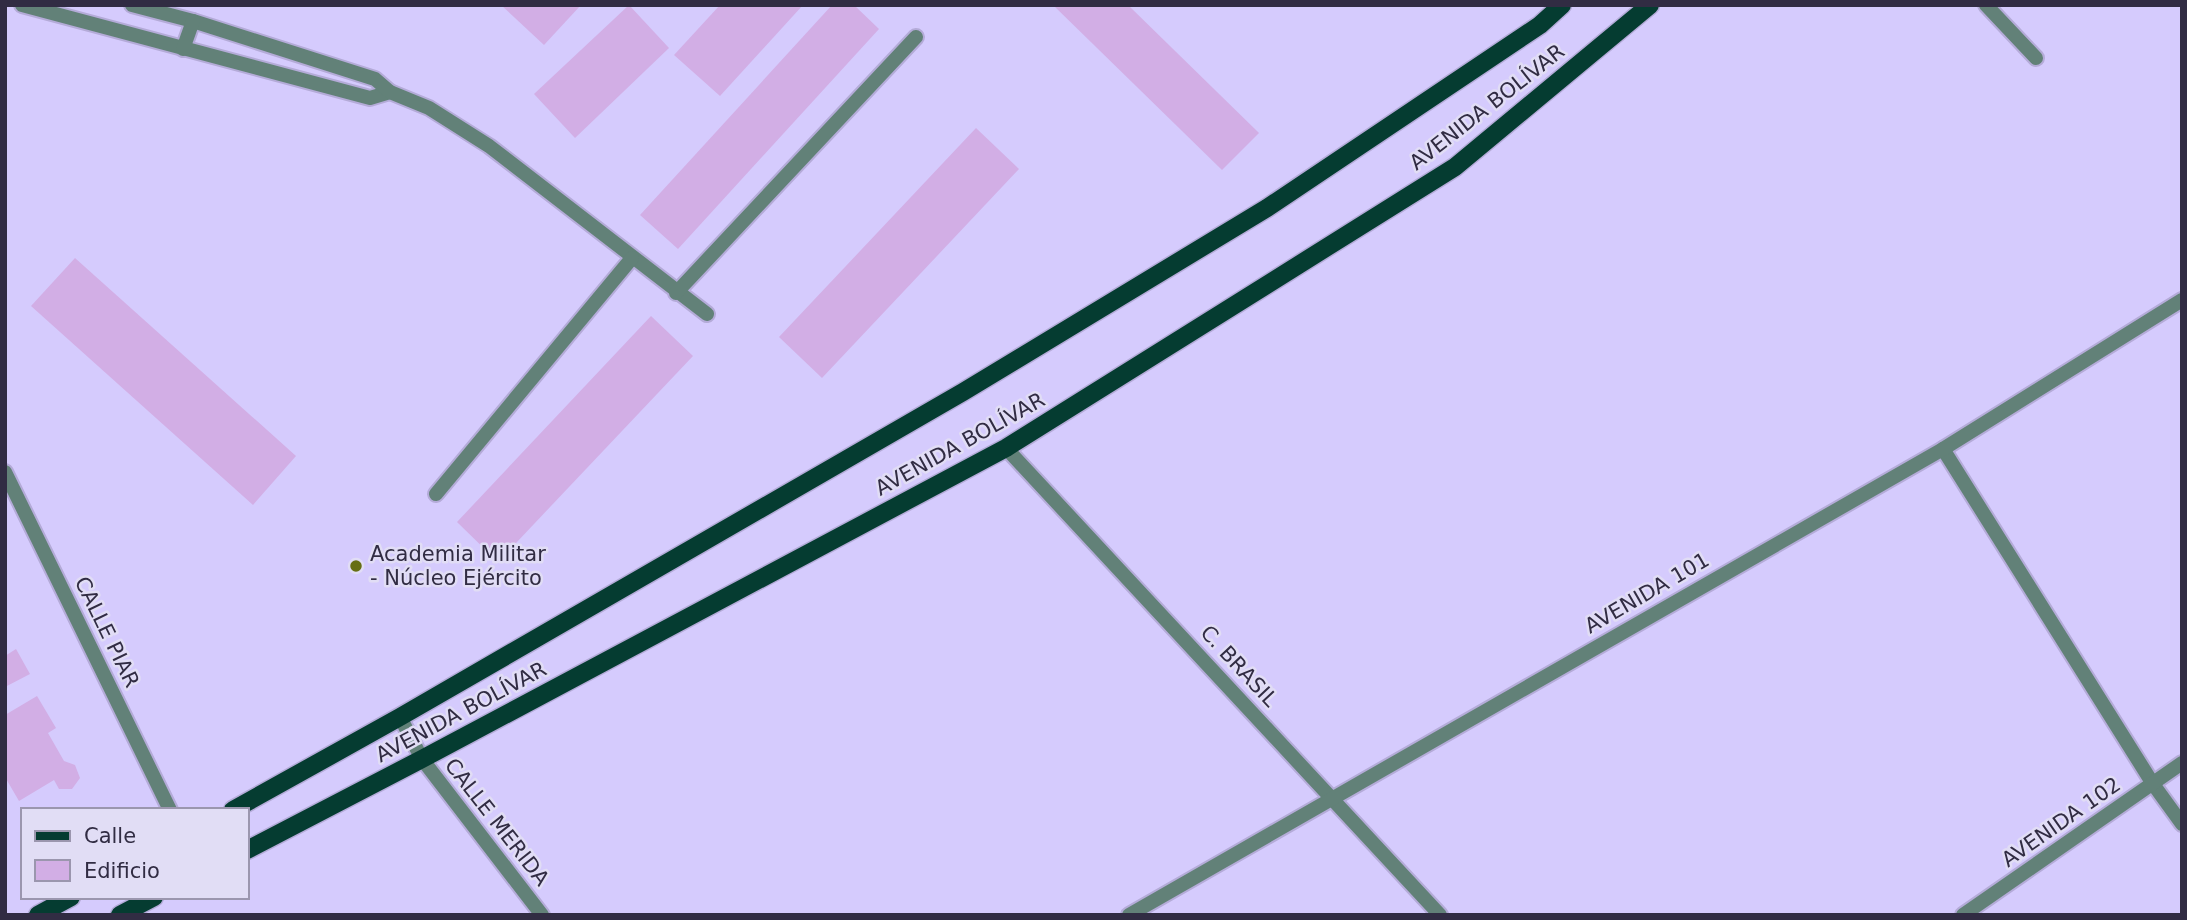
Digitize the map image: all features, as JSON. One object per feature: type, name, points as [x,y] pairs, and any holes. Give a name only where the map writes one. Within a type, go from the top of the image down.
[{"type":"main road","name":"AVENIDA BOLÍVAR","points":[[237,808],[400,717],[963,392],[1255,216],[1528,32],[1562,5]]},
{"type":"main road","name":"AVENIDA BOLÍVAR","points":[[248,849],[422,760],[1006,448],[1455,167],[1650,5]]},
{"type":"main road","points":[[38,915],[67,899]]},
{"type":"main road","points":[[120,915],[150,899]]},
{"type":"street","points":[[22,5],[370,98],[390,92]]},
{"type":"street","points":[[132,5],[193,21],[375,79],[390,92],[429,108],[489,146],[569,205],[676,293],[707,314]]},
{"type":"street","points":[[1986,5],[2036,58]]},
{"type":"street","points":[[183,49],[193,21]]},
{"type":"street","points":[[676,293],[916,37]]},
{"type":"street","points":[[436,494],[632,258]]},
{"type":"street","name":"AVENIDA 101","points":[[1129,915],[1332,796],[1943,449],[2182,300]]},
{"type":"street","name":"C. BRASIL","points":[[1006,448],[1440,915]]},
{"type":"street","points":[[1943,449],[2153,784],[2182,824]]},
{"type":"street","name":"CALLE PIAR","points":[[5,472],[169,808]]},
{"type":"street","name":"CALLE MERIDA","points":[[400,717],[422,760],[542,915]]},
{"type":"street","name":"AVENIDA 102","points":[[1963,915],[2182,763]]},
{"type":"building","points":[[501,5],[581,5],[544,45]]},
{"type":"building","points":[[629,5],[669,48],[575,138],[534,94]]},
{"type":"building","points":[[720,5],[803,5],[720,96],[674,55]]},
{"type":"building","points":[[832,5],[854,5],[879,29],[678,249],[640,215]]},
{"type":"building","points":[[1053,5],[1128,5],[1259,133],[1222,170]]},
{"type":"building","points":[[976,128],[1019,169],[822,378],[779,337]]},
{"type":"building","points":[[75,258],[296,456],[253,505],[31,306]]},
{"type":"building","points":[[651,316],[693,356],[498,562],[457,522]]},
{"type":"building","points":[[16,649],[30,674],[5,687],[5,656]]},
{"type":"building","points":[[37,696],[56,728],[48,733],[64,761],[75,765],[80,778],[72,789],[59,789],[54,780],[19,801],[5,777],[5,715]]},
{"type":"place","name":"Academia Militar - Núcleo Ejército","points":[[356,566]]}]
